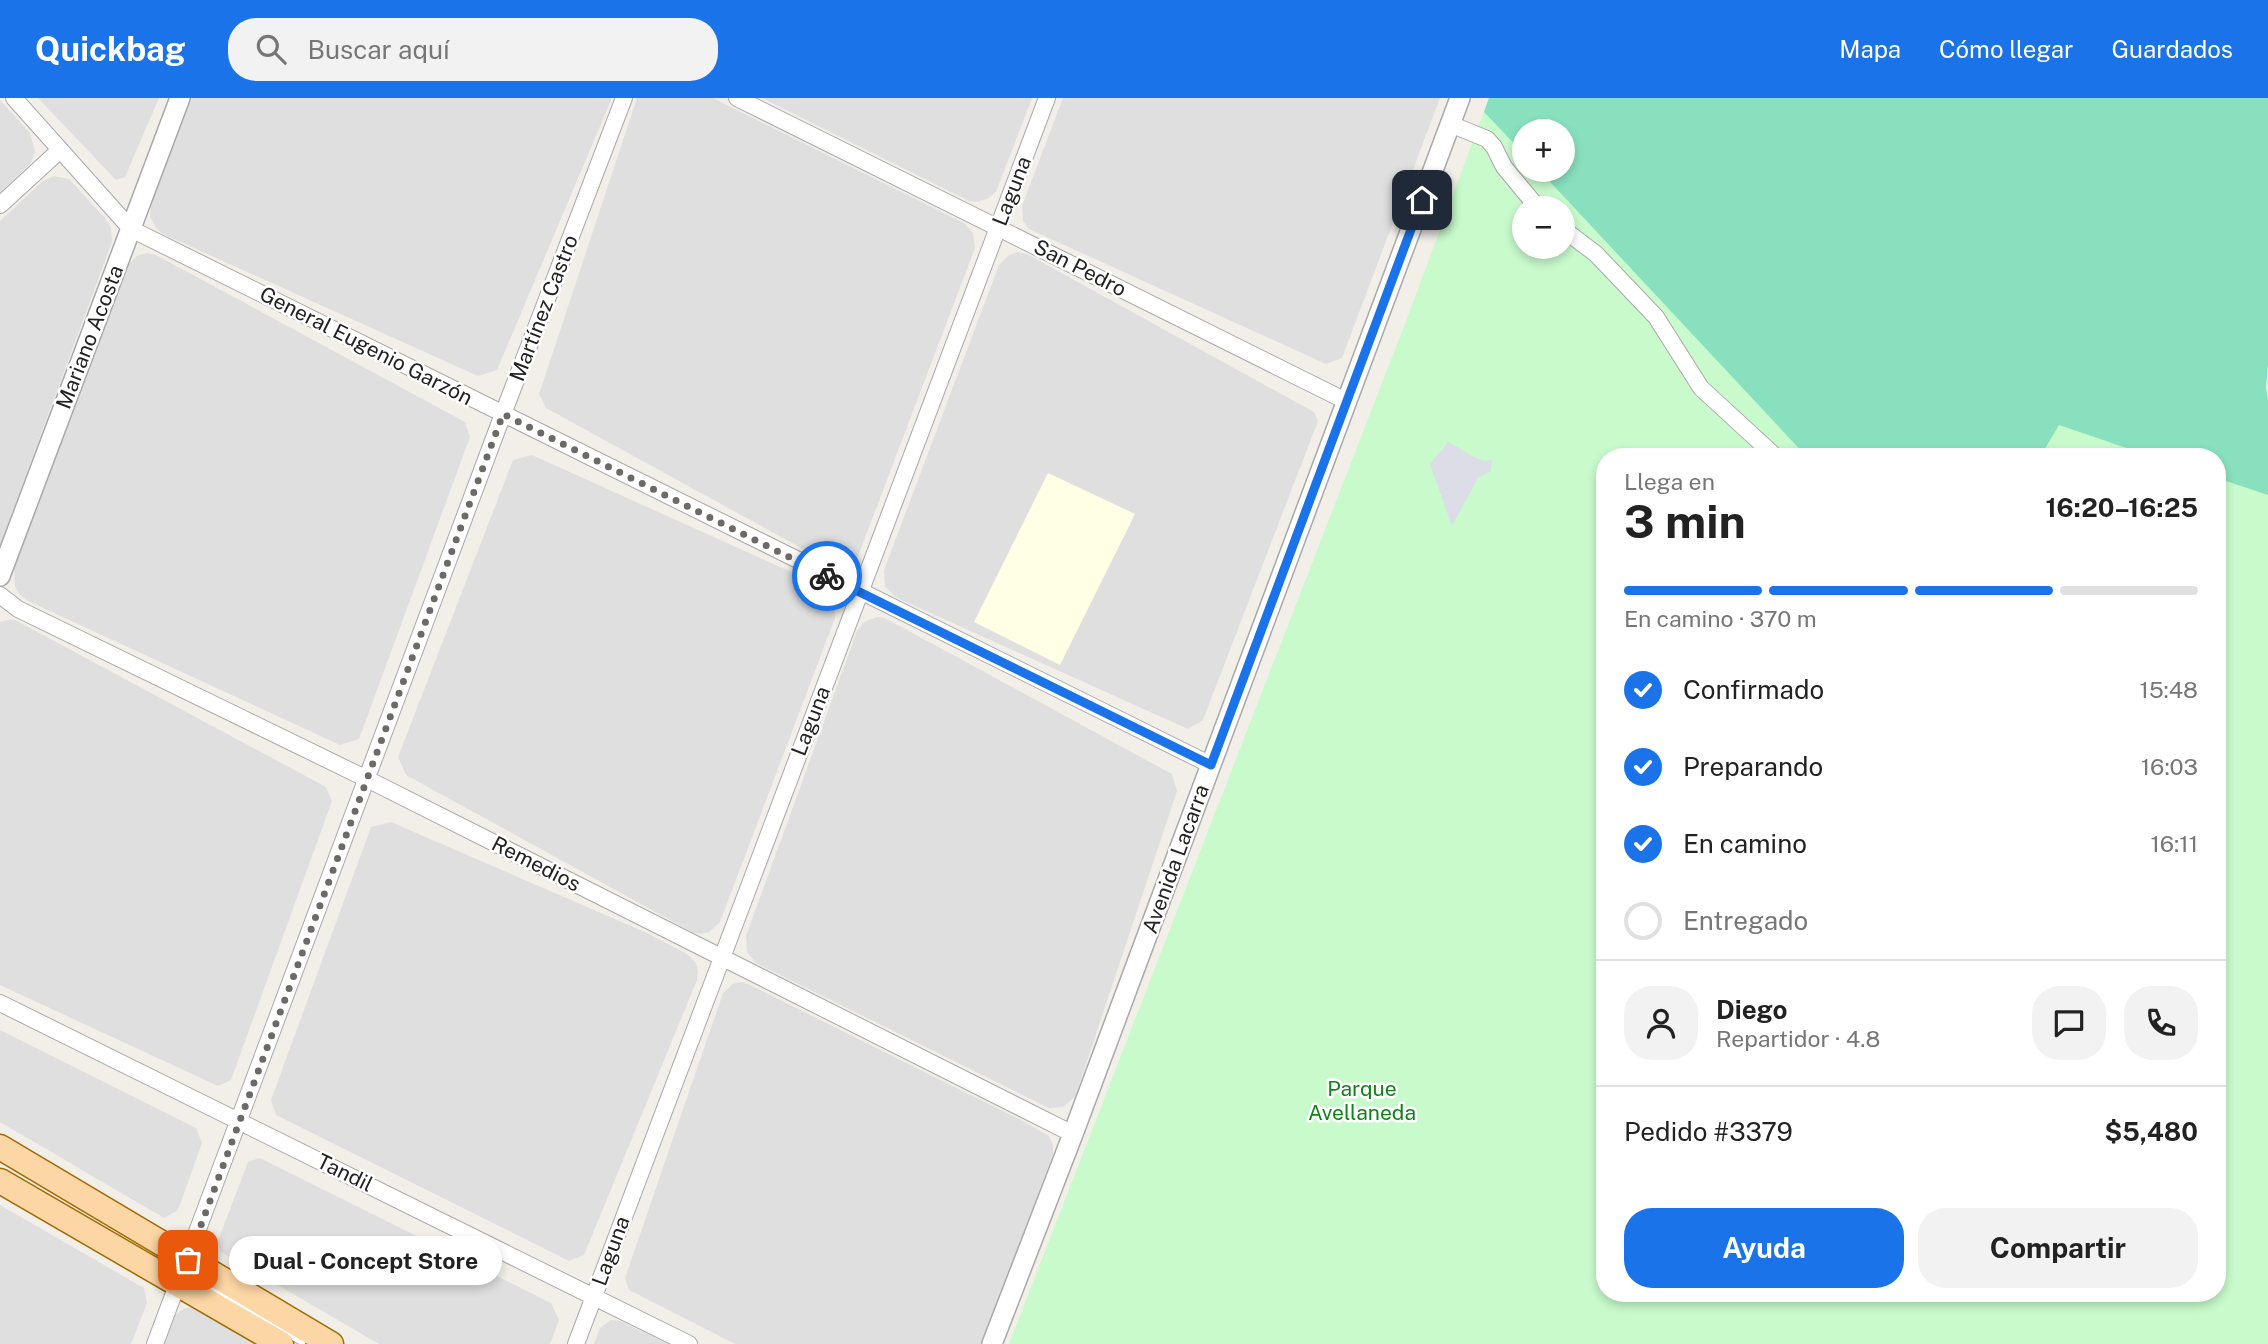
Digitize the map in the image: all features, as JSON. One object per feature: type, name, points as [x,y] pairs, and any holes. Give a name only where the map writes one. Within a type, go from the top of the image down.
[{"type":"main road","points":[[0,1147],[281,1344]]},
{"type":"main road","points":[[0,1181],[331,1344]]},
{"type":"street","name":"General Eugenio Garzón","points":[[14,98],[131,229],[1211,765]]},
{"type":"street","name":"Mariano Acosta","points":[[0,576],[180,98]]},
{"type":"street","name":"Martínez Castro","points":[[155,1344],[180,1271],[624,98]]},
{"type":"street","name":"San Pedro","points":[[737,98],[1348,402]]},
{"type":"street","name":"Laguna","points":[[576,1344],[1047,98]]},
{"type":"street","name":"Avenida Lacarra","points":[[992,1344],[1460,98]]},
{"type":"street","points":[[1450,124],[1487,139],[1504,167],[1528,196]]},
{"type":"street","points":[[0,205],[60,150]]},
{"type":"street","points":[[1575,238],[1596,254],[1656,317],[1701,388],[1766,448]]},
{"type":"street","name":"Remedios","points":[[0,595],[18,609],[367,779],[1073,1134]]},
{"type":"street","name":"Tandil","points":[[0,1003],[689,1344]]},
{"type":"lane","points":[[180,1271],[307,1344]]},
{"type":"shaded area","points":[[38,98],[159,98],[125,177],[116,180]]},
{"type":"shaded area","points":[[192,98],[612,98],[497,370],[478,376],[163,234],[156,228],[150,217],[151,205]]},
{"type":"shaded area","points":[[637,98],[713,98],[964,223],[973,233],[975,248],[857,559],[850,564],[834,566],[546,408],[539,394]]},
{"type":"shaded area","points":[[762,98],[1032,98],[996,192],[987,199],[976,202],[969,201]]},
{"type":"shaded area","points":[[1063,98],[1440,98],[1342,358],[1326,364],[1029,229],[1023,221],[1022,206]]},
{"type":"shaded area","points":[[0,100],[30,133],[35,151],[31,163],[0,192]]},
{"type":"shaded area","points":[[54,176],[69,179],[105,218],[111,228],[112,242],[0,545],[0,221],[43,181]]},
{"type":"shaded area","points":[[1018,252],[1027,254],[1314,412],[1318,421],[1203,720],[1188,729],[895,597],[885,586],[884,570],[999,265],[1009,255]]},
{"type":"shaded area","points":[[146,253],[156,255],[465,422],[470,437],[359,739],[340,745],[28,601],[15,587],[14,569],[128,265],[137,256]]},
{"type":"shaded area","points":[[1448,442],[1476,458],[1492,460],[1491,471],[1478,478],[1452,526],[1430,464]]},
{"type":"shaded area","points":[[532,455],[824,587],[834,600],[835,618],[720,922],[709,932],[692,932],[406,775],[398,757],[513,460]]},
{"type":"shaded area","points":[[1048,473],[1135,514],[1060,665],[974,622]]},
{"type":"shaded area","points":[[877,617],[885,618],[1172,774],[1177,791],[1075,1097],[1063,1107],[1049,1108],[756,963],[747,952],[746,936],[857,631],[864,622]]},
{"type":"shaded area","points":[[11,619],[326,787],[332,801],[231,1080],[218,1086],[0,985],[0,622]]},
{"type":"shaded area","points":[[391,822],[647,933],[687,954],[696,963],[697,980],[584,1255],[569,1261],[276,1115],[271,1100],[371,827]]},
{"type":"shaded area","points":[[742,982],[1049,1136],[1053,1154],[981,1344],[735,1344],[629,1290],[625,1278],[723,993],[733,984]]},
{"type":"shaded area","points":[[0,1030],[196,1128],[202,1143],[178,1210],[164,1218],[0,1122]]},
{"type":"shaded area","points":[[260,1158],[551,1303],[559,1320],[550,1344],[379,1344],[221,1252],[217,1243],[248,1162]]},
{"type":"shaded area","points":[[0,1205],[144,1288],[147,1303],[131,1344],[0,1344]]},
{"type":"shaded area","points":[[197,1307],[269,1344],[164,1344],[175,1315],[185,1308]]},
{"type":"shaded area","points":[[611,1320],[620,1321],[668,1344],[594,1344],[600,1328]]},
{"type":"green space","name":"Parque Avellaneda","points":[[1489,98],[2268,98],[2268,1344],[1009,1344],[1406,321]]},
{"type":"green space","points":[[1489,98],[2268,98],[2268,495],[2226,481],[2226,448],[2127,448],[2059,425],[2045,448],[1799,448],[1575,209],[1575,196],[1563,196],[1550,182],[1575,182],[1575,119],[1512,119],[1512,141],[1484,112]]},
{"type":"way so far","points":[[188,1260],[503,414],[827,576]]},
{"type":"place","name":"Dual - Concept Store","points":[[188,1260]]},
{"type":"route","points":[[827,576],[1211,765],[1422,200]]}]
